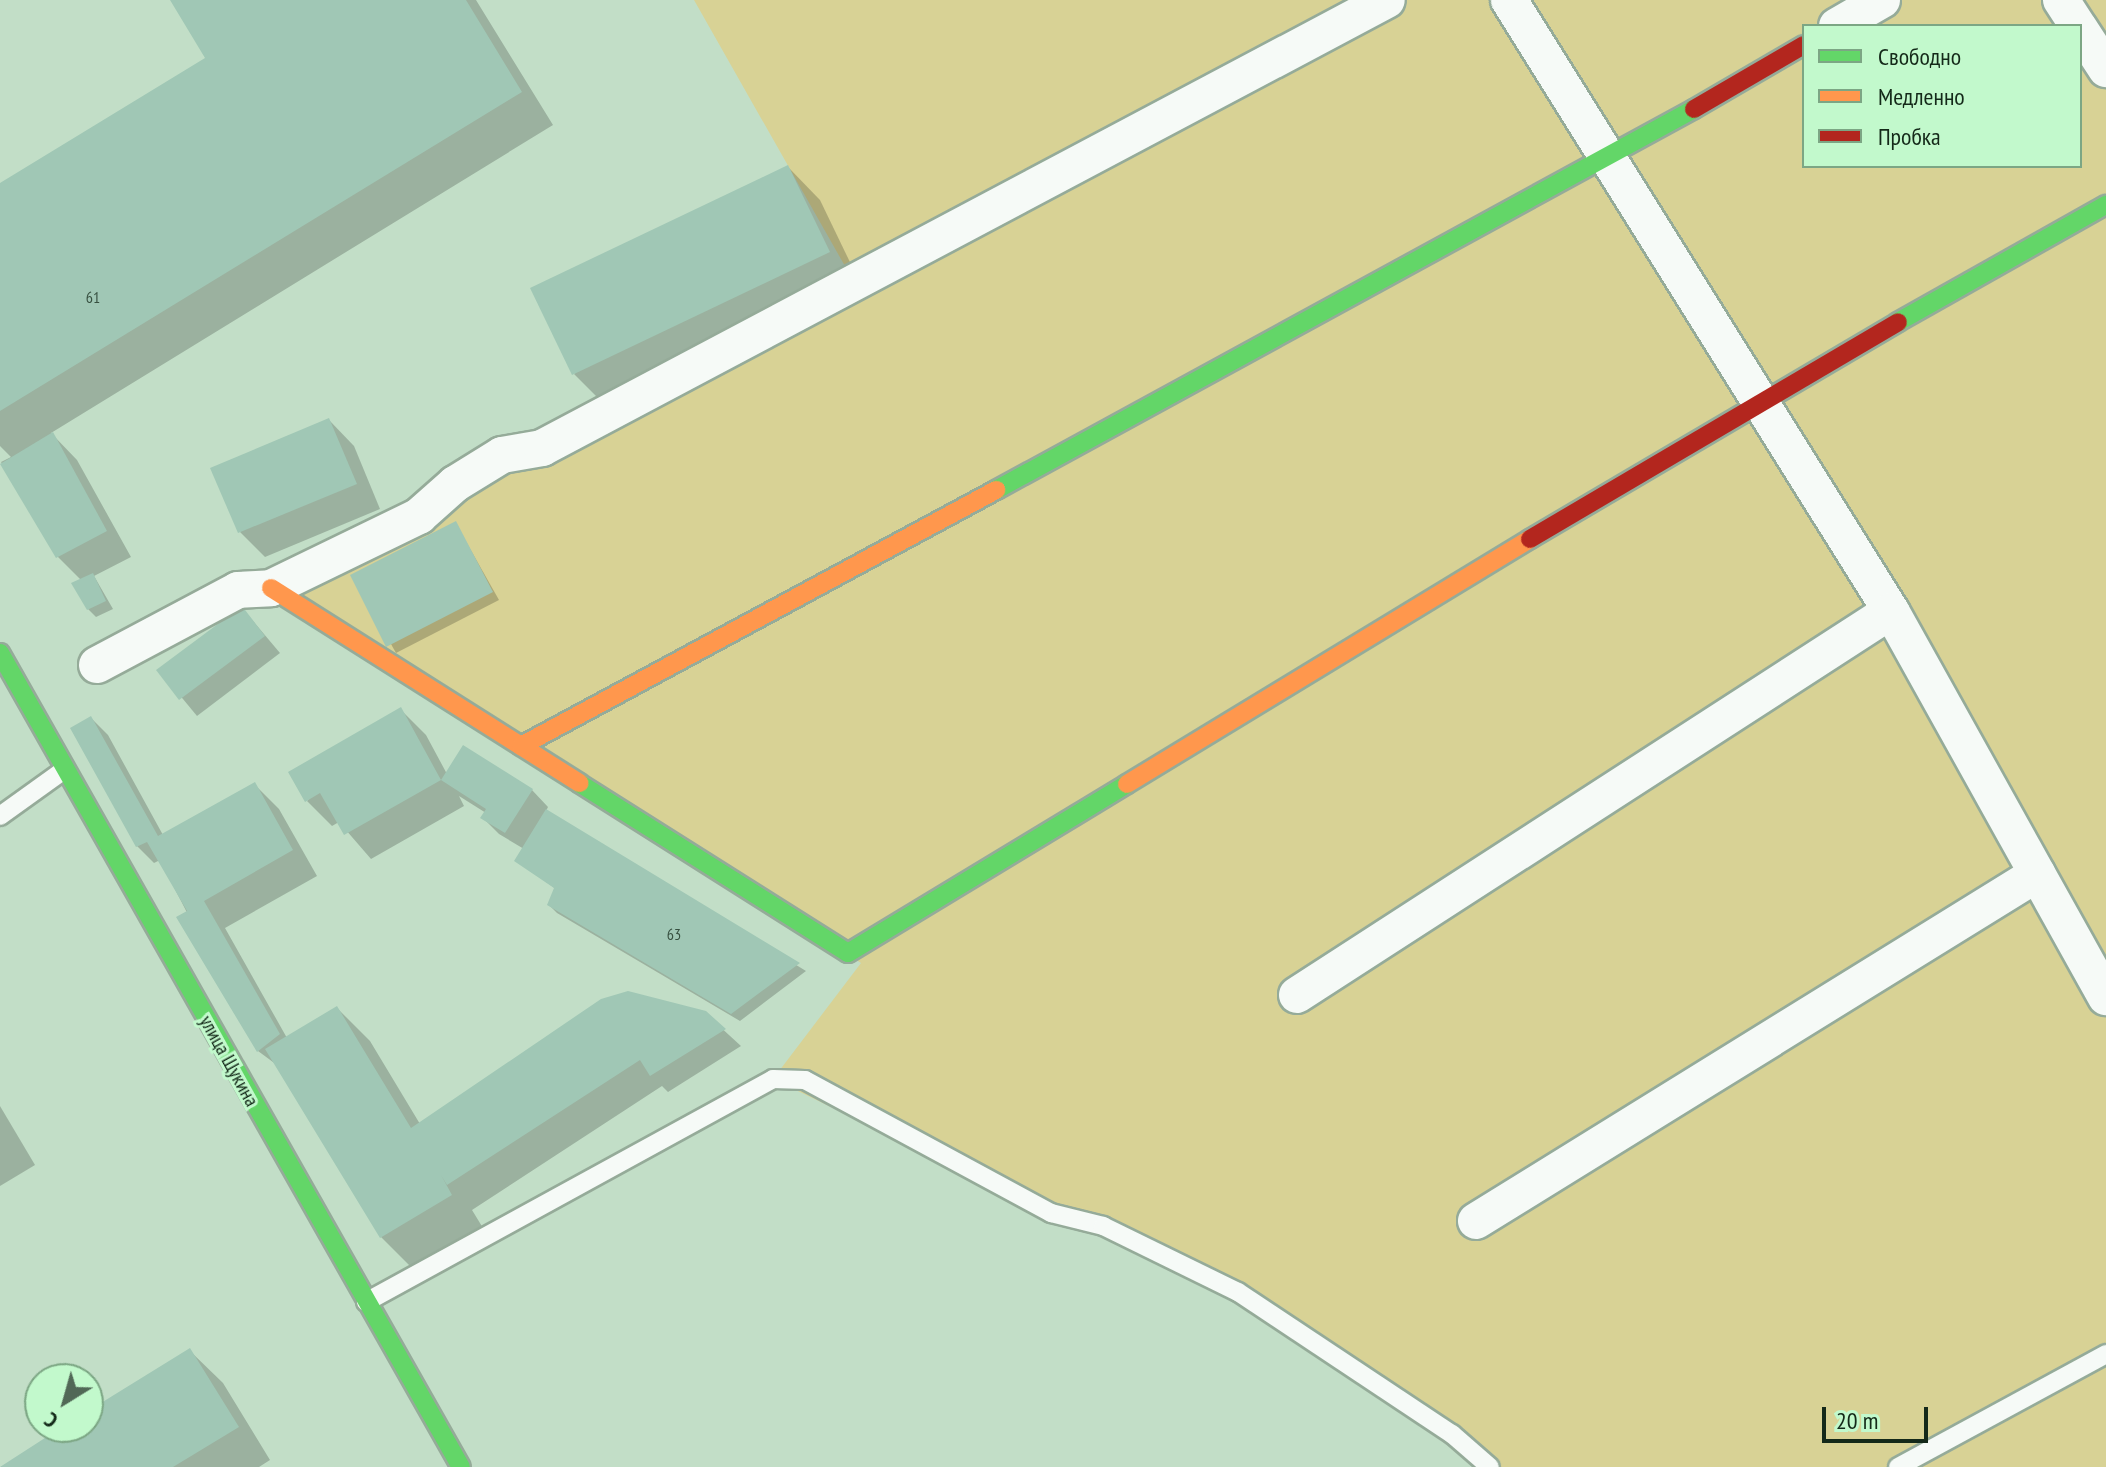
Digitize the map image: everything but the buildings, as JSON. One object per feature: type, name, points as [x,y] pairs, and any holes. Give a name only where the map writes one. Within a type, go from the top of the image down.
[{"type":"street","points":[[97,665],[238,590],[271,588],[419,516],[455,484],[502,455],[542,448],[1387,0]]},
{"type":"street","points":[[1509,0],[1891,611],[2106,997]]},
{"type":"street","points":[[1840,24],[1882,0]]},
{"type":"street","points":[[2061,0],[2076,24]]},
{"type":"street","points":[[2082,33],[2106,69]]},
{"type":"street","points":[[521,746],[1609,159],[1802,46]]},
{"type":"street","points":[[271,588],[848,953],[1759,400],[2106,205]]},
{"type":"street","points":[[1297,995],[1891,611]]},
{"type":"street","name":"улица Щукина","points":[[0,653],[461,1467]]},
{"type":"street","points":[[1476,1221],[2037,874]]},
{"type":"lane","points":[[0,816],[64,770]]},
{"type":"lane","points":[[366,1302],[773,1079],[805,1080],[1051,1213],[1103,1226],[1238,1292],[1452,1434],[1490,1467]]},
{"type":"lane","points":[[1898,1467],[2106,1354]]},
{"type":"shaded area","points":[[694,0],[2106,0],[2106,1467],[1490,1467],[1238,1292],[1051,1213],[773,1079],[861,963],[271,588],[854,282]]},
{"type":"traffic: fast","points":[[996,490],[1694,109]]},
{"type":"traffic: fast","points":[[1898,322],[2106,205]]},
{"type":"traffic: fast","points":[[0,653],[461,1467]]},
{"type":"traffic: fast","points":[[579,783],[848,953],[1127,784]]},
{"type":"traffic: slow","points":[[521,746],[996,490]]},
{"type":"traffic: slow","points":[[1127,784],[1530,539]]},
{"type":"traffic: slow","points":[[271,588],[579,783]]},
{"type":"traffic: jam","points":[[1694,109],[1802,46]]},
{"type":"traffic: jam","points":[[1530,539],[1898,322]]}]
